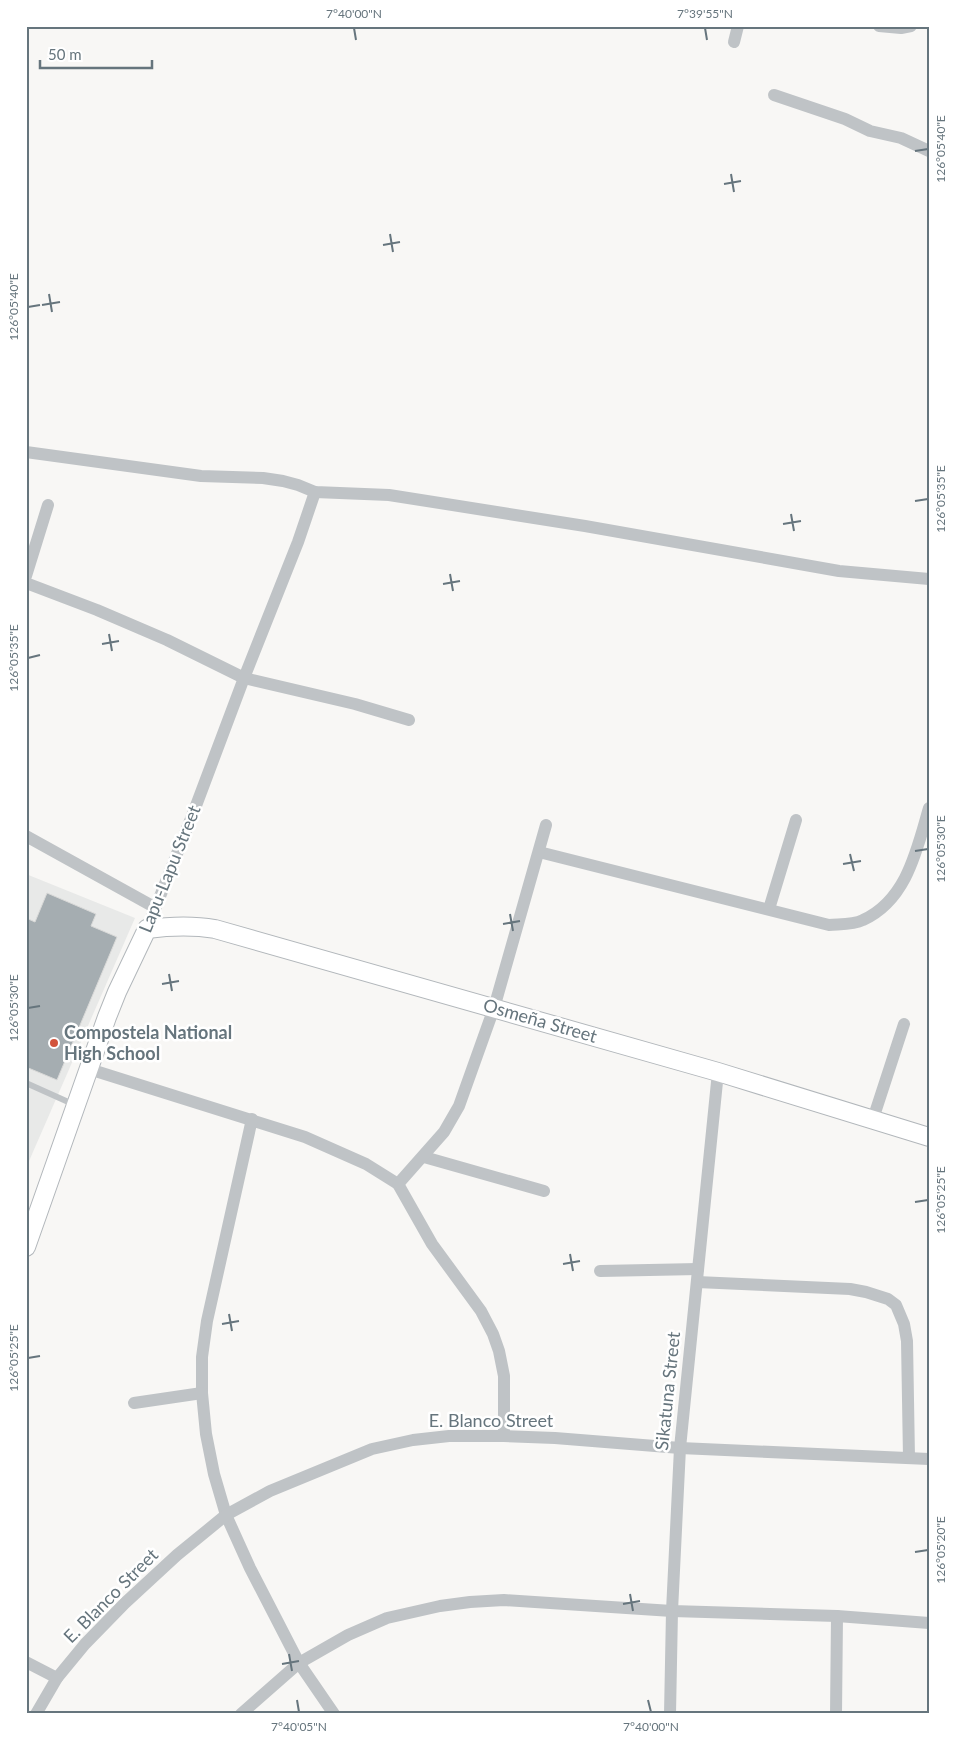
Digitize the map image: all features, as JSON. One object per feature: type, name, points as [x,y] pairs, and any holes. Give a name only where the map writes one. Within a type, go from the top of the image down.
[{"type":"street","points":[[734,42],[738,26]]},
{"type":"street","points":[[879,26],[901,28],[911,26]]},
{"type":"street","points":[[774,95],[845,119],[870,130],[901,138],[929,150]]},
{"type":"street","points":[[26,452],[201,476],[263,478],[298,485],[315,492],[389,494],[585,526],[839,571],[929,579]]},
{"type":"street","name":"Lapu-Lapu Street","points":[[26,1247],[117,992],[156,908],[298,542],[315,492]]},
{"type":"street","points":[[26,576],[48,505]]},
{"type":"street","points":[[26,583],[167,640],[244,678],[355,704],[408,720]]},
{"type":"street","points":[[538,852],[829,925],[846,924],[862,921],[882,909],[894,897],[914,857],[929,808]]},
{"type":"street","points":[[769,909],[796,820]]},
{"type":"street","points":[[398,1184],[424,1157],[444,1132],[459,1106],[494,1008],[546,825]]},
{"type":"street","points":[[28,837],[156,908]]},
{"type":"street","name":"Osmeña Street","points":[[147,929],[181,926],[215,929],[718,1072],[929,1137]]},
{"type":"street","points":[[873,1119],[904,1024]]},
{"type":"street","points":[[89,1069],[305,1137],[366,1164],[398,1184],[432,1244],[481,1311],[493,1334],[504,1376],[504,1436]]},
{"type":"street","name":"Sikatuna Street","points":[[670,1714],[672,1611],[680,1448],[718,1072]]},
{"type":"street","points":[[252,1119],[207,1321],[202,1357],[202,1393],[206,1434],[214,1474],[226,1515],[250,1568],[299,1663],[334,1714]]},
{"type":"street","points":[[424,1157],[544,1191]]},
{"type":"street","points":[[600,1271],[697,1276],[850,1289],[888,1299],[896,1305],[904,1324],[909,1458]]},
{"type":"street","points":[[134,1403],[202,1393]]},
{"type":"street","name":"E. Blanco Street","points":[[36,1714],[57,1678],[85,1644],[125,1603],[177,1555],[226,1515],[270,1491],[372,1449],[413,1440],[449,1436],[504,1436],[680,1448],[929,1460]]},
{"type":"street","points":[[241,1714],[299,1663],[348,1635],[387,1618],[440,1606],[470,1602],[504,1600],[672,1611],[837,1616],[929,1623]]},
{"type":"street","points":[[836,1714],[837,1616]]},
{"type":"street","points":[[26,1662],[57,1678]]},
{"type":"lane","points":[[26,1083],[76,1105]]},
{"type":"shaded area","name":"Compostela National High School","points":[[26,874],[135,918],[26,1168]]},
{"type":"building","name":"Compostela National High School","points":[[47,893],[96,914],[91,926],[117,937],[57,1080],[26,1067],[26,918],[35,922]]},
{"type":"place","name":"Compostela National High School","points":[[54,1043]]}]
